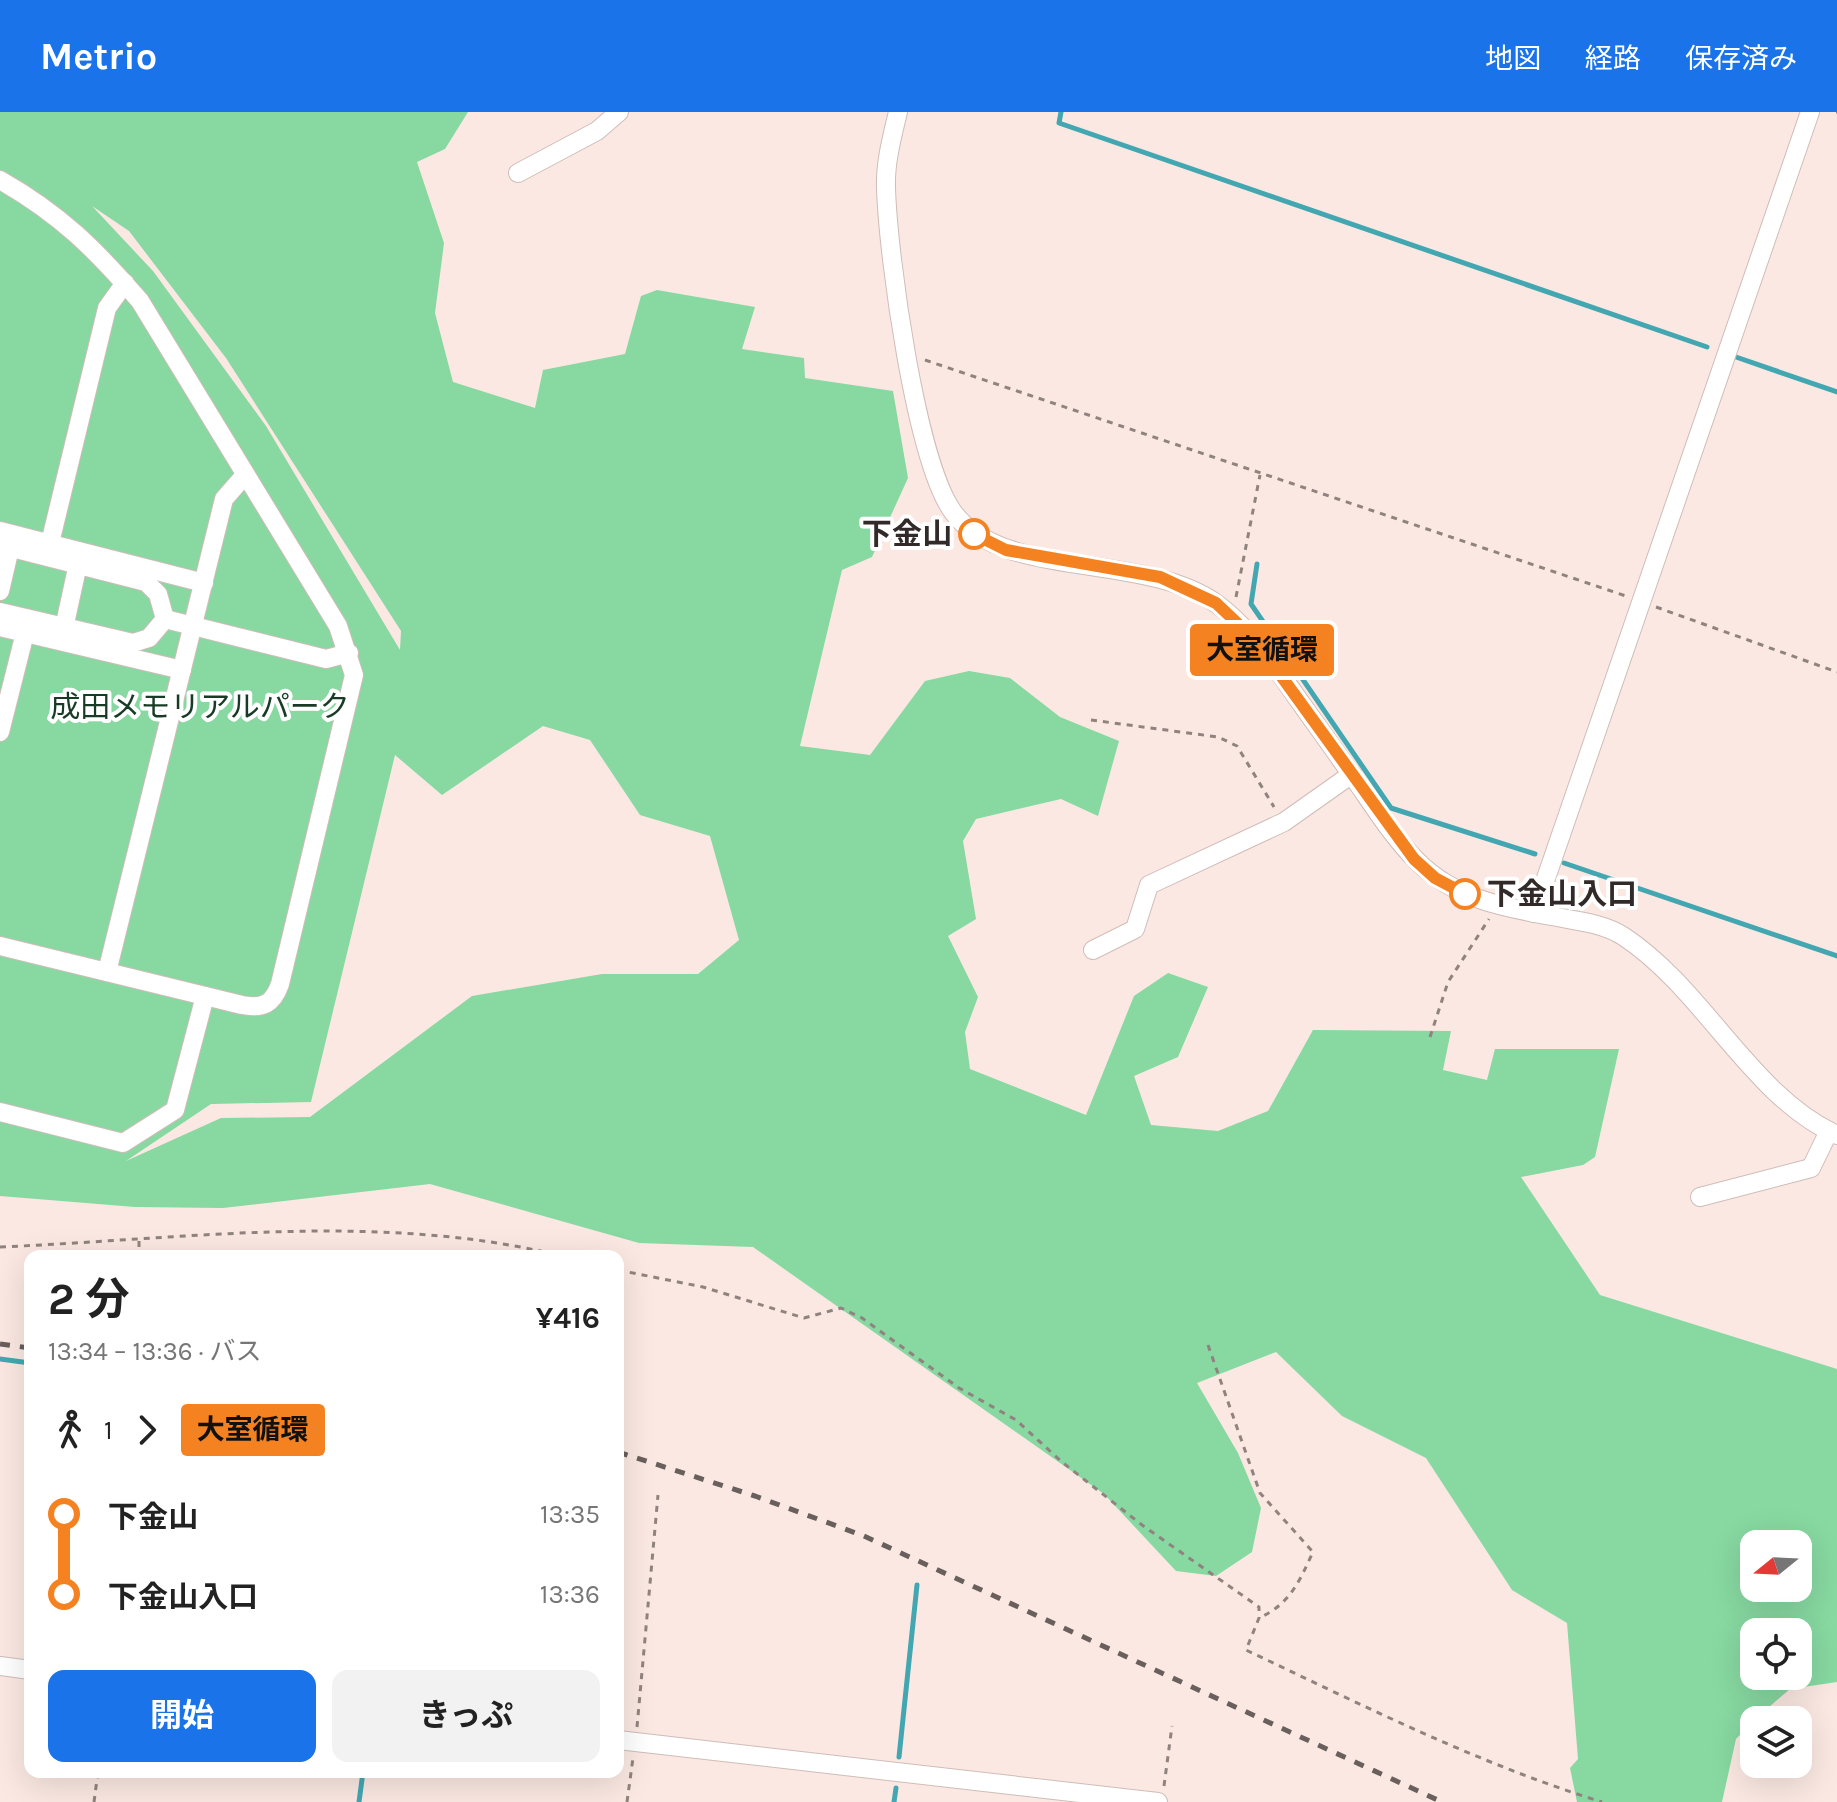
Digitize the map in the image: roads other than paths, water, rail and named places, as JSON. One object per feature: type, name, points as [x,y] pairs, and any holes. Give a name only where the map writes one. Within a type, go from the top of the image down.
[{"type":"street","points":[[518,173],[597,131],[619,112]]},
{"type":"street","points":[[898,112],[886,186],[908,355],[930,464],[954,513],[974,534],[1006,550],[1160,577],[1193,589],[1232,616],[1255,640],[1414,859],[1435,878],[1496,906],[1591,923],[1618,933],[1659,961],[1799,1113],[1833,1133],[1811,1168],[1700,1197]]},
{"type":"street","points":[[1534,913],[1810,112]]},
{"type":"street","points":[[0,180],[59,216],[140,301],[338,626],[354,675],[275,998],[254,1008],[0,946]]},
{"type":"street","points":[[50,543],[107,308],[125,283]]},
{"type":"street","points":[[107,972],[224,499],[245,475]]},
{"type":"street","points":[[0,531],[204,583]]},
{"type":"street","points":[[0,591],[5,546],[146,582],[158,594],[165,619]]},
{"type":"street","points":[[64,628],[78,564]]},
{"type":"street","points":[[0,612],[133,643],[149,638],[165,619]]},
{"type":"street","points":[[165,619],[326,659],[349,653]]},
{"type":"street","points":[[0,627],[182,670]]},
{"type":"street","points":[[0,732],[25,633]]},
{"type":"street","points":[[1093,950],[1135,929],[1149,885],[1284,822],[1352,774]]},
{"type":"street","points":[[0,1112],[123,1143],[175,1110],[205,996]]},
{"type":"street","points":[[0,1666],[24,1669]]},
{"type":"street","points":[[627,1742],[1161,1794]]},
{"type":"waterway","points":[[1061,112],[1059,123],[1707,347]]},
{"type":"waterway","points":[[1736,357],[1837,392]]},
{"type":"waterway","points":[[1257,564],[1251,604],[1391,808],[1535,854]]},
{"type":"waterway","points":[[1564,863],[1837,956]]},
{"type":"waterway","points":[[0,1359],[24,1362]]},
{"type":"waterway","points":[[899,1757],[917,1585]]},
{"type":"waterway","points":[[359,1802],[362,1778]]},
{"type":"waterway","points":[[894,1802],[896,1788]]},
{"type":"railway","points":[[0,1344],[24,1347]]},
{"type":"railway","points":[[624,1454],[755,1496],[864,1536],[1442,1802]]},
{"type":"place","name":"下金山","points":[[974,534]]},
{"type":"place","name":"下金山入口","points":[[1465,894]]},
{"type":"park label","name":"成田メモリアルパーク","points":[[200,707]]}]
